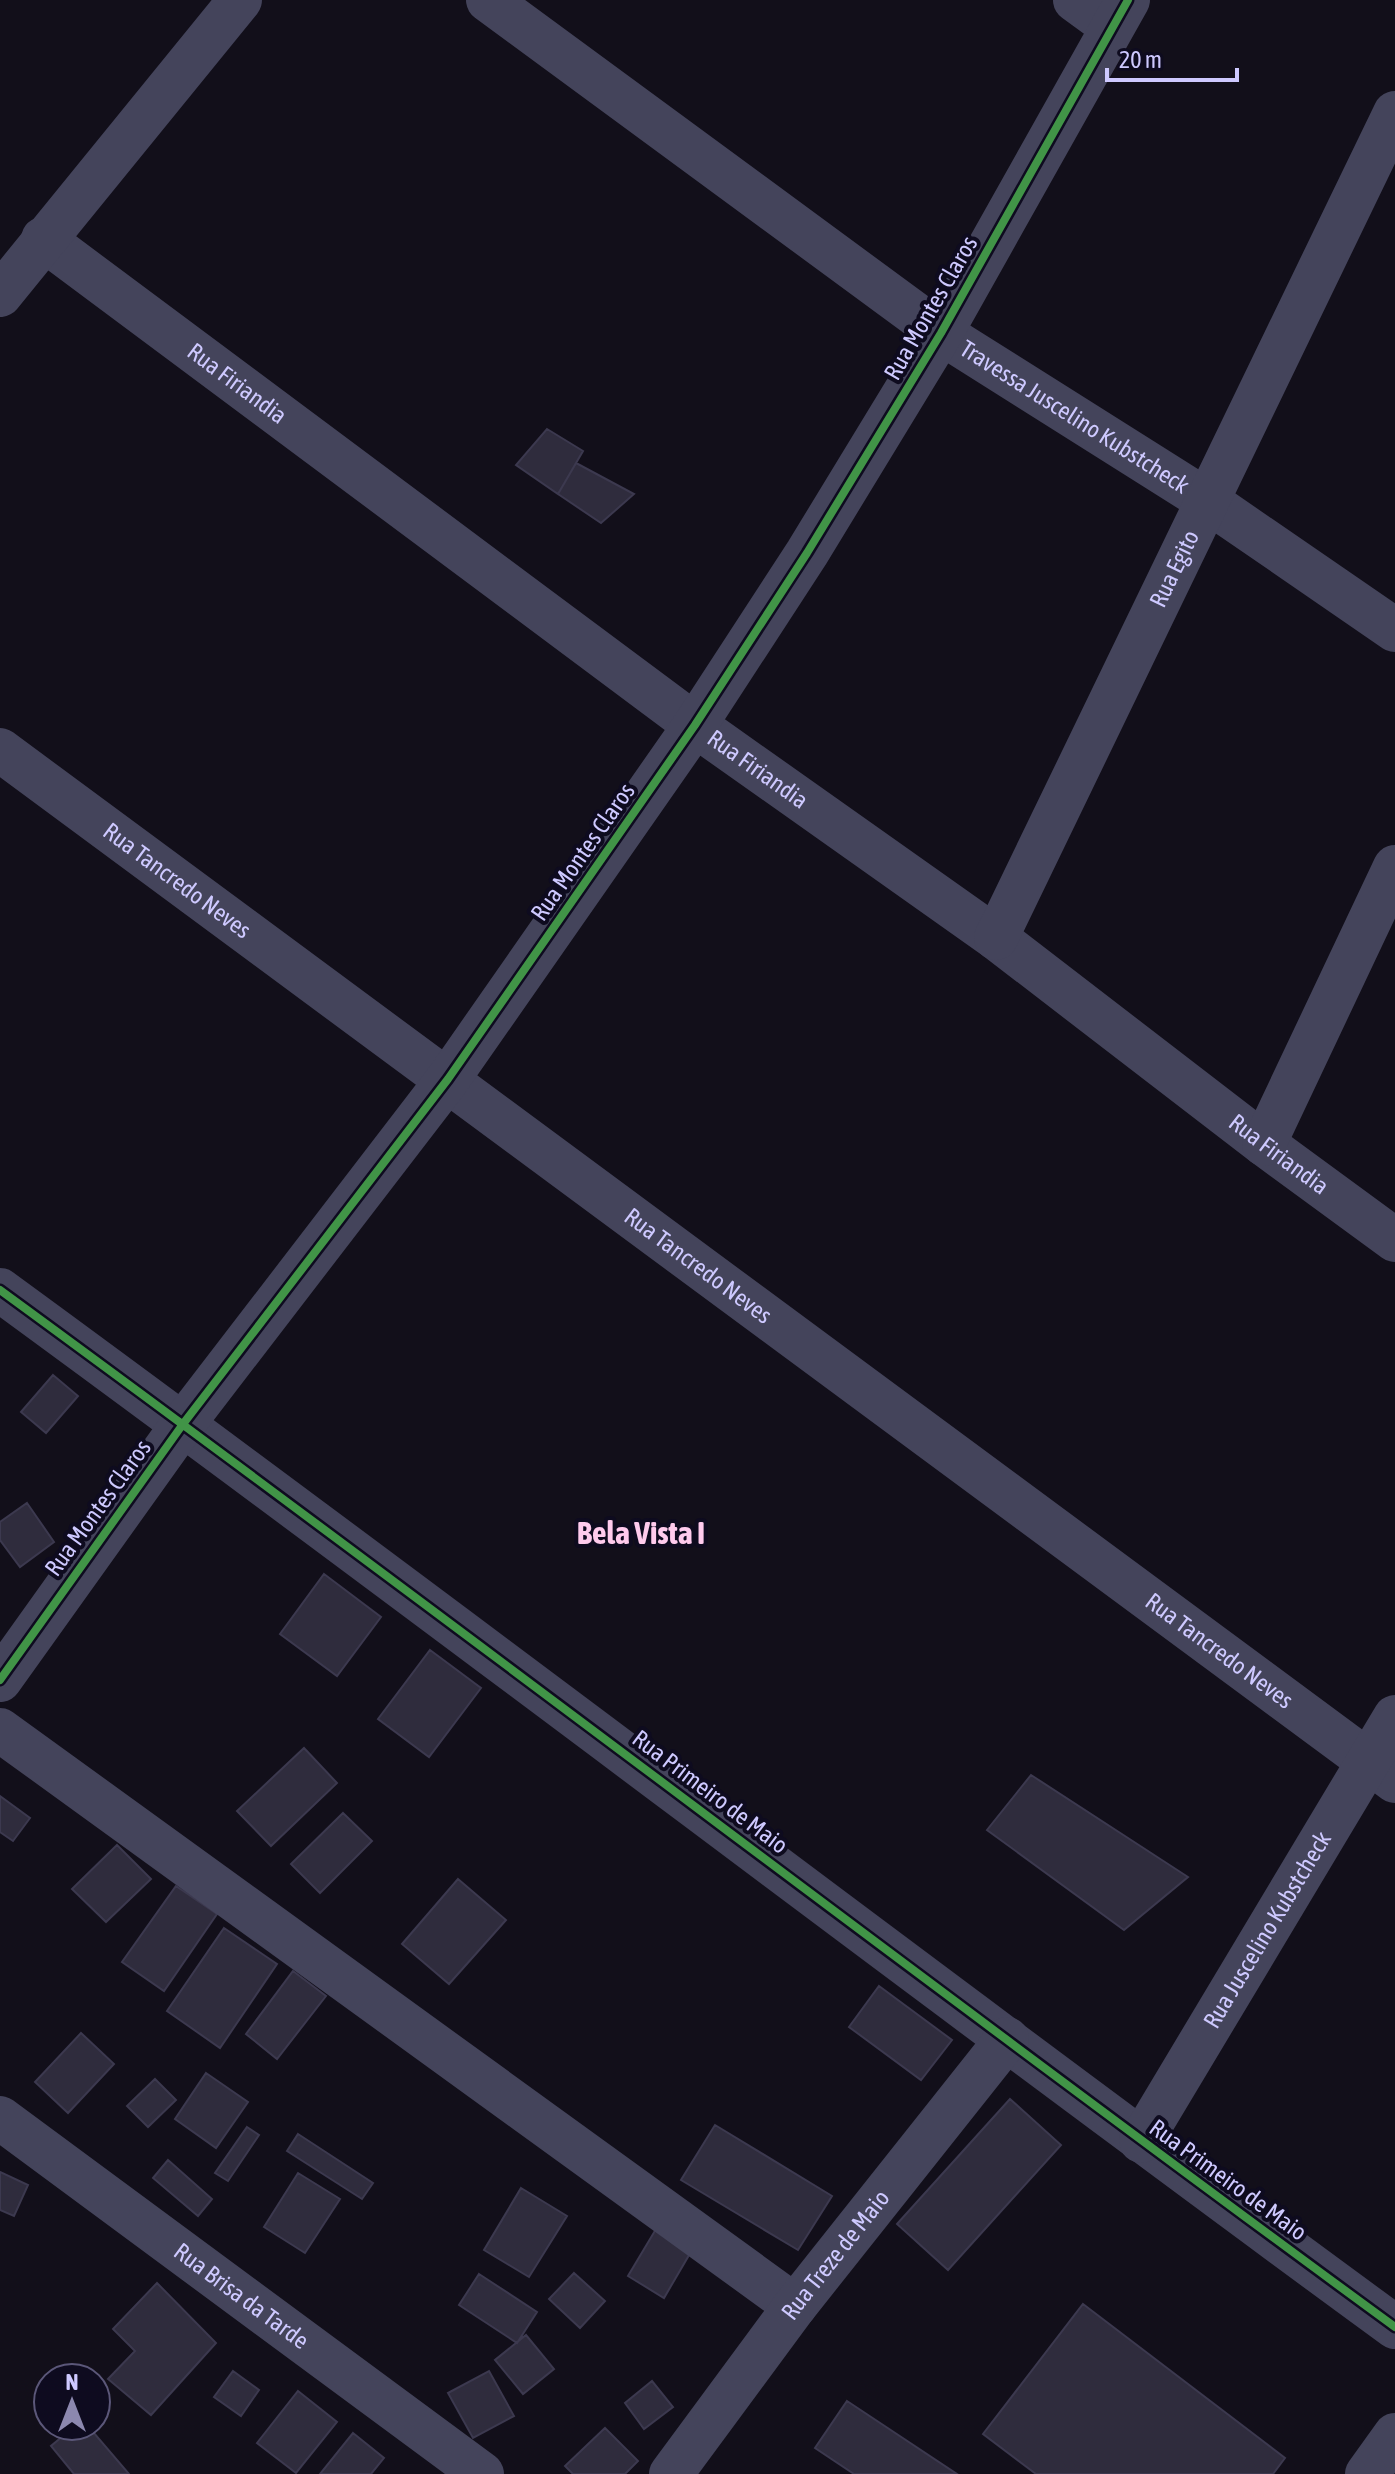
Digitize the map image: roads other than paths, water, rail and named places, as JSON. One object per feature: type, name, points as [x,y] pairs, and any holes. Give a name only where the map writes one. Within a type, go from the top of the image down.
[{"type":"street","points":[[0,295],[240,0]]},
{"type":"street","name":"Travessa Juscelino Kubstcheck","points":[[488,0],[941,333],[1206,500],[1395,630]]},
{"type":"street","points":[[1075,0],[1120,13]]},
{"type":"street","name":"Rua Montes Claros","points":[[0,1680],[183,1424],[448,1079],[695,725],[807,553],[941,333],[1120,13]]},
{"type":"street","name":"Rua Egito","points":[[996,938],[1395,113]]},
{"type":"street","name":"Rua Firiandia","points":[[43,239],[695,725],[996,938],[1264,1144],[1395,1240]]},
{"type":"street","name":"Rua Tancredo Neves","points":[[0,750],[1382,1771]]},
{"type":"street","points":[[1264,1144],[1395,867]]},
{"type":"street","name":"Rua Primeiro de Maio","points":[[0,1290],[1395,2327]]},
{"type":"street","name":"Rua Juscelino Kubstcheck","points":[[1141,2141],[1382,1771],[1395,1717]]},
{"type":"street","points":[[0,1730],[795,2306]]},
{"type":"street","name":"Rua Treze de Maio","points":[[671,2474],[795,2306],[1007,2039]]},
{"type":"street","name":"Rua Brisa da Tarde","points":[[0,2118],[482,2474]]},
{"type":"street","points":[[1367,2474],[1395,2435]]},
{"type":"district","name":"Bela Vista I","points":[[641,1533]]}]
